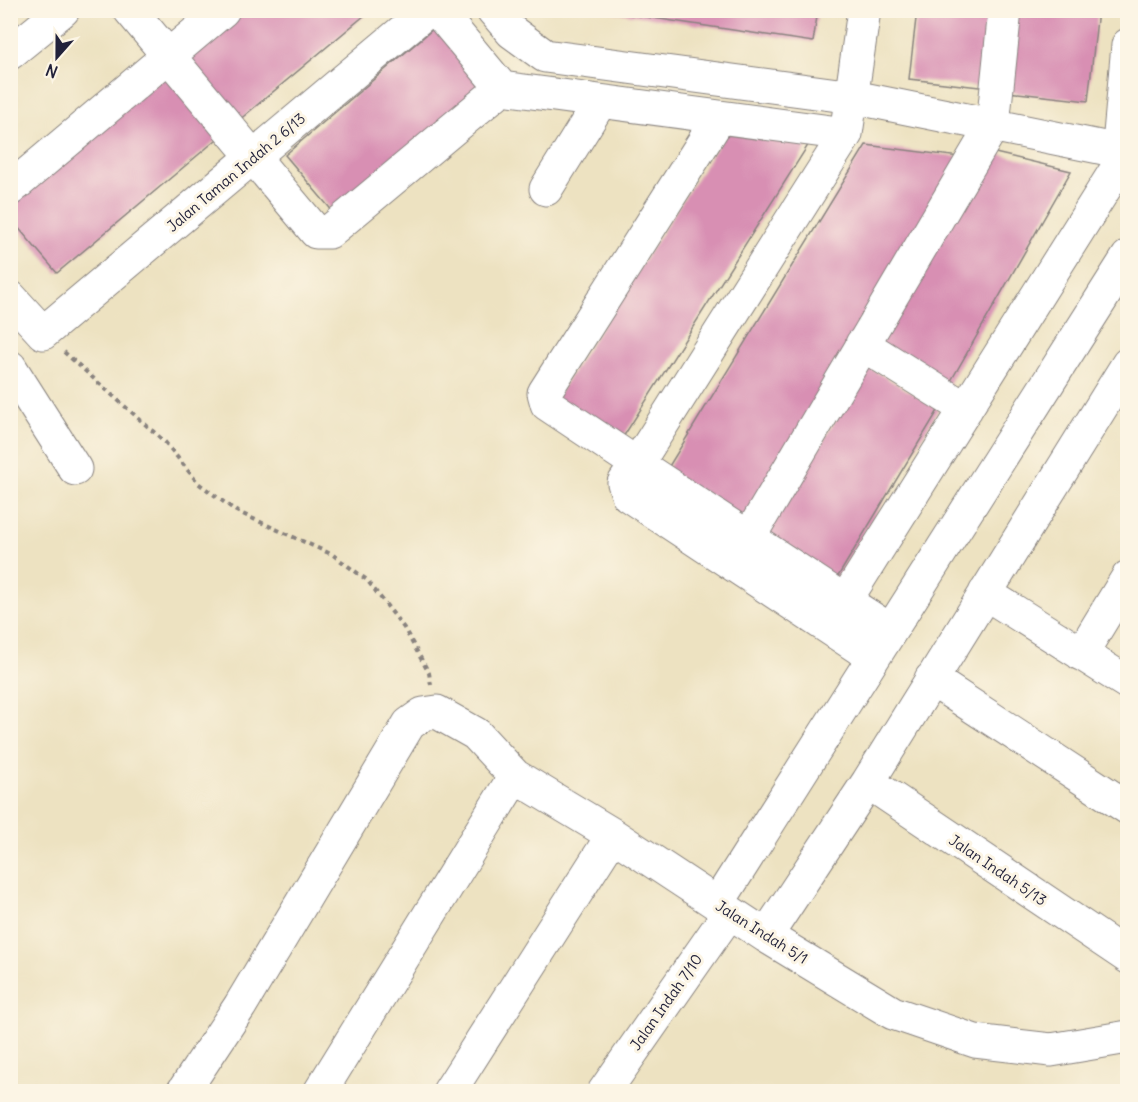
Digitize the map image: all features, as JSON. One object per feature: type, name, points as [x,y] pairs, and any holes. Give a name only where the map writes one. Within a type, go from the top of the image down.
[{"type":"street","points":[[10,53],[63,10]]},
{"type":"street","points":[[130,10],[316,232],[329,232],[502,88]]},
{"type":"street","points":[[10,189],[223,10]]},
{"type":"street","name":"Jalan Taman Indah 2 6/13","points":[[43,333],[428,10]]},
{"type":"street","points":[[437,10],[502,88],[846,134]]},
{"type":"street","points":[[493,10],[512,32],[545,56],[853,97],[1121,152]]},
{"type":"street","points":[[864,10],[846,134],[624,483],[628,495],[836,614],[890,630]]},
{"type":"street","points":[[749,537],[993,125],[1005,10]]},
{"type":"street","points":[[836,614],[966,409],[1121,152],[1128,45]]},
{"type":"street","points":[[546,189],[600,102]]},
{"type":"street","points":[[719,117],[544,393],[547,404],[749,537],[836,614],[873,657]]},
{"type":"street","name":"Jalan Indah 7/10","points":[[604,1092],[723,909],[873,657],[1128,257]]},
{"type":"street","points":[[10,297],[43,333]]},
{"type":"street","points":[[862,344],[966,409]]},
{"type":"street","points":[[766,936],[868,782],[1128,364]]},
{"type":"street","points":[[10,367],[75,469]]},
{"type":"street","points":[[1081,654],[1128,577]]},
{"type":"street","points":[[985,593],[1128,683]]},
{"type":"street","points":[[931,679],[1128,808]]},
{"type":"street","points":[[183,1092],[240,1006],[409,724],[423,714],[437,712]]},
{"type":"street","name":"Jalan Indah 5/1","points":[[437,712],[476,734],[515,776],[613,835],[766,936],[893,1013],[975,1041],[1051,1050],[1128,1037]]},
{"type":"street","points":[[320,1092],[515,776]]},
{"type":"street","name":"Jalan Indah 5/13","points":[[868,782],[1128,957]]},
{"type":"street","points":[[449,1092],[613,835]]},
{"type":"path","points":[[43,333],[165,442],[198,483],[236,512],[333,555],[367,580],[404,628],[429,673],[437,712]]},
{"type":"building","points":[[241,10],[371,10],[238,121],[184,57]]},
{"type":"building","points":[[600,10],[818,10],[813,42]]},
{"type":"building","points":[[917,10],[997,10],[988,88],[909,79]]},
{"type":"building","points":[[1017,10],[1098,10],[1088,101],[1008,92]]},
{"type":"building","points":[[440,23],[496,89],[340,220],[285,155]]},
{"type":"building","points":[[169,71],[222,135],[57,273],[10,218],[10,203]]},
{"type":"building","points":[[727,131],[812,139],[620,442],[556,398]]},
{"type":"building","points":[[866,145],[968,158],[745,528],[663,476]]},
{"type":"building","points":[[991,152],[1071,171],[948,386],[877,347]]},
{"type":"building","points":[[868,367],[939,409],[834,583],[763,540]]}]
